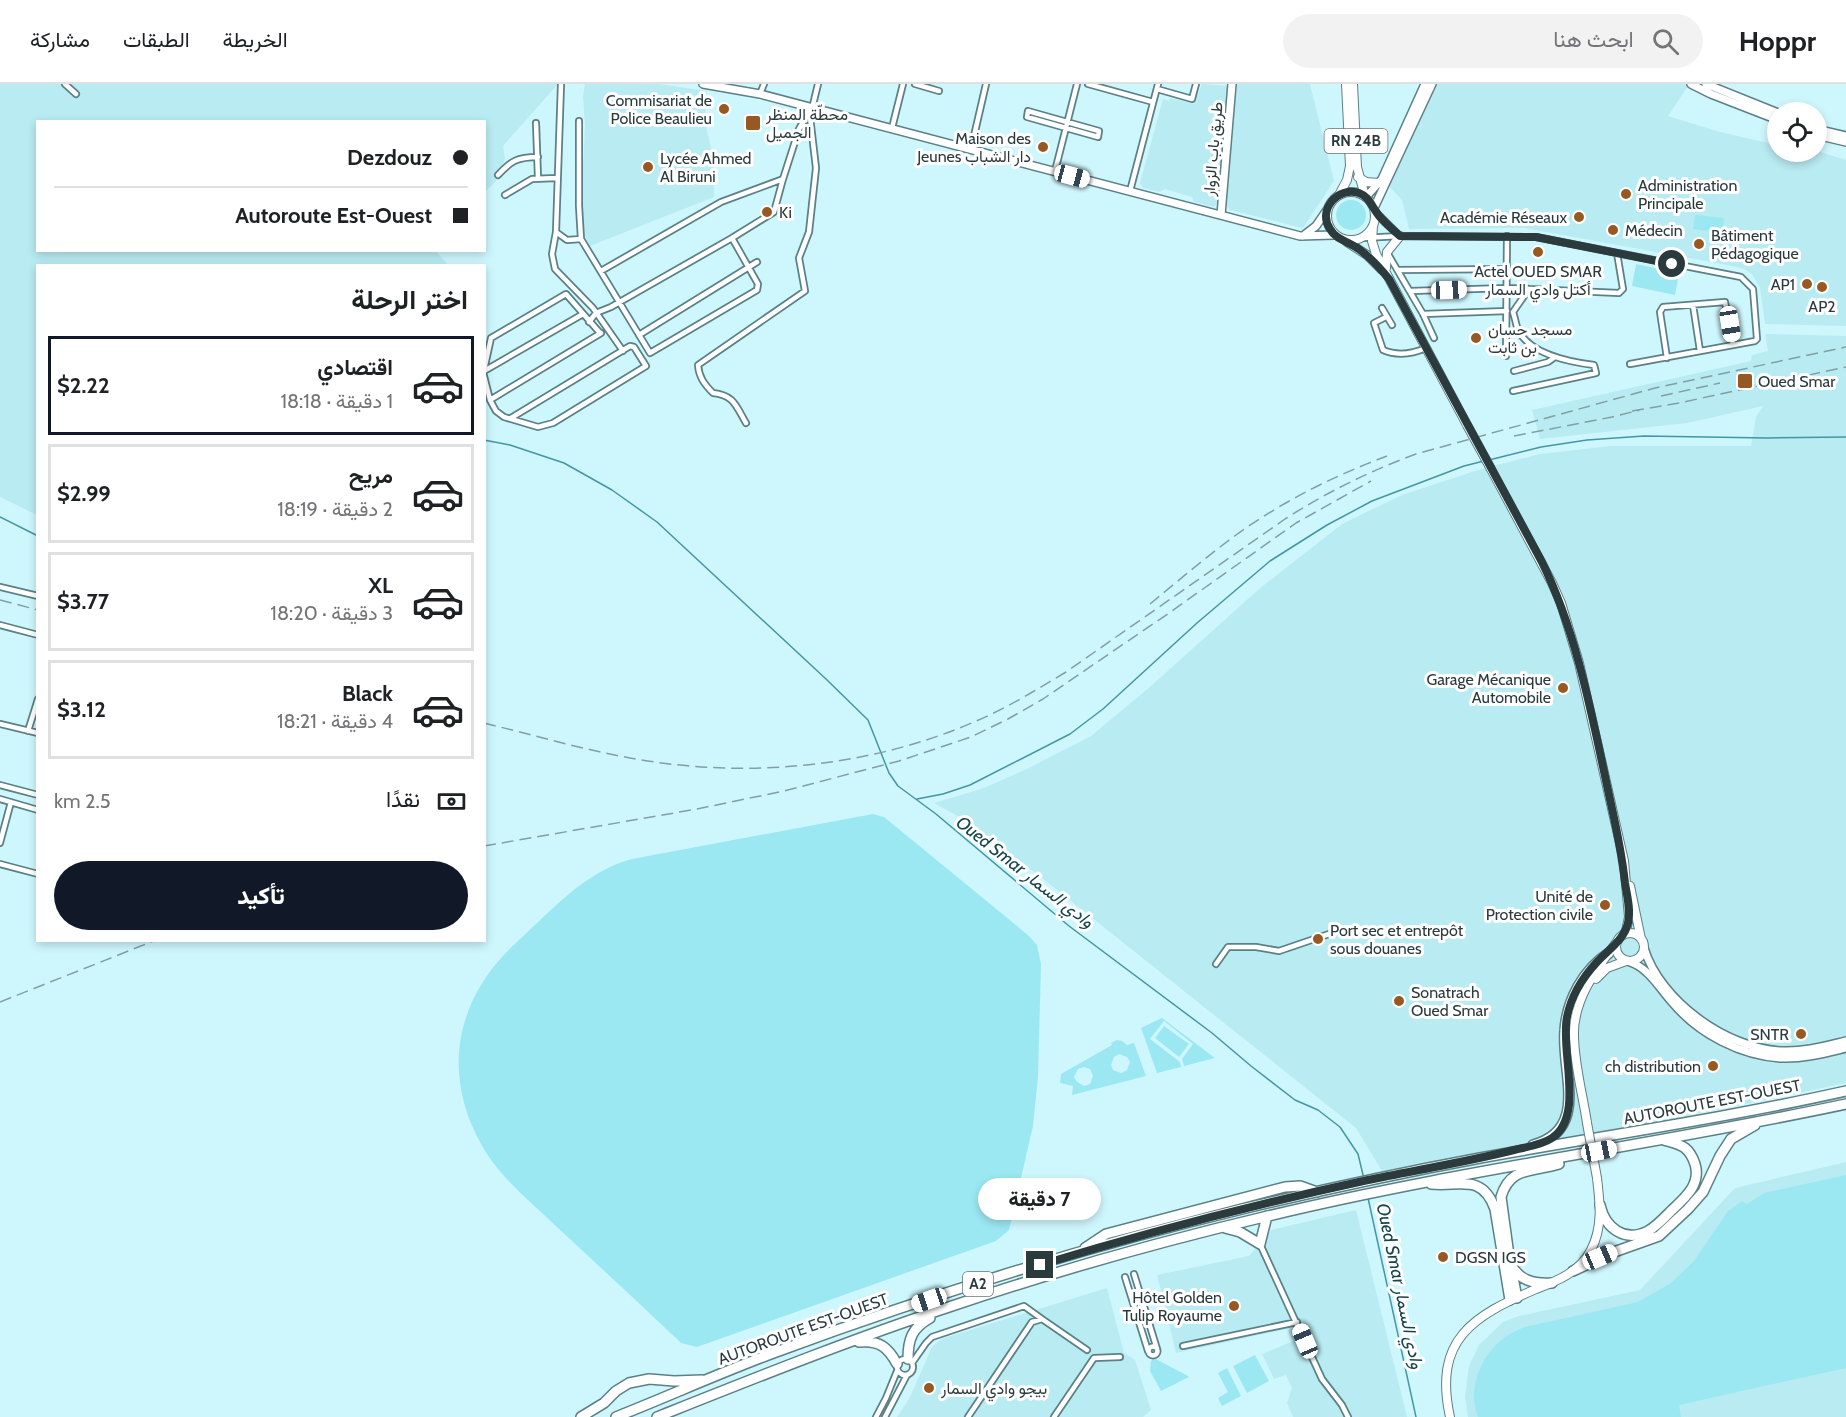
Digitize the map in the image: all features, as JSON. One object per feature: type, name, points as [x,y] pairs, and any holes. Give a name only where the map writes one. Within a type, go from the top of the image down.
[{"type":"highway","points":[[1480,1158],[1540,1143],[1553,1137],[1562,1127],[1568,1113],[1569,1099],[1564,1032],[1567,1015],[1587,973],[1609,953]]},
{"type":"highway","name":"AUTOROUTE EST-OUEST","points":[[616,1417],[796,1345],[984,1282],[1185,1223],[1351,1184],[1480,1158],[1692,1122],[1846,1091]]},
{"type":"highway","name":"AUTOROUTE EST-OUEST","points":[[657,1417],[825,1351],[955,1305],[1096,1262],[1223,1227],[1386,1189],[1846,1104]]},
{"type":"highway","points":[[1573,1271],[1614,1252],[1659,1236],[1688,1209],[1702,1192],[1731,1139],[1741,1132],[1780,1117]]},
{"type":"highway","points":[[1600,1205],[1602,1216],[1610,1226],[1620,1233],[1633,1236],[1650,1230],[1688,1195],[1695,1184],[1696,1168],[1692,1156],[1685,1148],[1662,1139]]},
{"type":"highway","points":[[1513,1299],[1501,1206],[1501,1197],[1508,1181],[1520,1172],[1554,1165],[1579,1155]]},
{"type":"highway","points":[[1417,1183],[1440,1185],[1471,1183],[1486,1192],[1495,1209],[1513,1299]]},
{"type":"highway","points":[[1223,1227],[1240,1232],[1260,1244],[1268,1216]]},
{"type":"highway","points":[[1510,1263],[1517,1274],[1528,1281],[1552,1283]]},
{"type":"highway","points":[[910,1361],[908,1342],[914,1329],[924,1321],[955,1305]]},
{"type":"highway","points":[[825,1351],[861,1341],[874,1341],[887,1348],[897,1367]]},
{"type":"highway","points":[[581,1417],[604,1403],[628,1383],[649,1379],[710,1380]]},
{"type":"main road","points":[[703,84],[760,94],[1303,236],[1356,240],[1363,238],[1373,226]]},
{"type":"main road","name":"طريق باب الزوار","points":[[1221,215],[1232,84]]},
{"type":"main road","points":[[1339,195],[1349,174],[1350,166],[1346,84]]},
{"type":"main road","name":"RN 24B","points":[[1353,84],[1358,177],[1365,197]]},
{"type":"main road","points":[[1365,197],[1379,183],[1425,84]]},
{"type":"main road","points":[[1432,84],[1374,209],[1372,237],[1376,254],[1542,562],[1560,603],[1582,672],[1643,944],[1653,968],[1683,1005],[1705,1024],[1730,1037],[1762,1048],[1783,1051],[1811,1049],[1846,1041]]},
{"type":"main road","points":[[1691,84],[1767,116]]},
{"type":"main road","points":[[1706,84],[1767,109]]},
{"type":"main road","points":[[1827,132],[1846,136]]},
{"type":"main road","points":[[1827,138],[1846,142]]},
{"type":"main road","points":[[1358,177],[1370,183],[1379,183]]},
{"type":"main road","points":[[1303,236],[1316,226],[1339,195],[1352,192],[1365,197],[1374,209]]},
{"type":"main road","points":[[1327,210],[1327,224],[1337,237],[1367,255],[1388,276]]},
{"type":"main road","points":[[1388,276],[1387,252],[1400,236]]},
{"type":"main road","points":[[1450,1417],[1447,1373],[1454,1348],[1465,1330],[1489,1311],[1552,1283],[1573,1271],[1586,1258],[1598,1234],[1600,1205],[1597,1178],[1574,1034],[1575,1020],[1585,991],[1626,931],[1629,917],[1624,861]]},
{"type":"main road","points":[[1622,936],[1630,933],[1643,944]]},
{"type":"main road","points":[[1616,943],[1617,952],[1628,961],[1641,966],[1679,1010],[1701,1029],[1737,1047],[1772,1057],[1801,1057],[1846,1048]]},
{"type":"main road","points":[[1585,991],[1607,968],[1638,959],[1643,944]]},
{"type":"street","points":[[65,84],[76,94]]},
{"type":"street","points":[[561,84],[556,232],[552,254],[555,269],[596,313],[623,351]]},
{"type":"street","points":[[760,94],[764,84]]},
{"type":"street","points":[[746,423],[732,399],[726,394],[713,393],[706,386],[699,372],[699,365],[805,291],[799,263],[809,232],[816,168],[810,119],[818,84]]},
{"type":"street","points":[[892,128],[903,84]]},
{"type":"street","points":[[915,84],[939,91]]},
{"type":"street","points":[[971,149],[986,84]]},
{"type":"street","points":[[1055,171],[1077,84]]},
{"type":"street","points":[[1088,84],[1153,102]]},
{"type":"street","points":[[1130,190],[1157,86],[1192,99],[1196,84]]},
{"type":"street","points":[[589,322],[596,313],[732,238],[774,212],[801,123],[812,108]]},
{"type":"street","points":[[1028,111],[1099,131],[1098,137],[1065,128],[1027,117],[1028,111]]},
{"type":"street","points":[[579,121],[581,239],[648,351],[653,352],[759,287],[732,238]]},
{"type":"street","points":[[536,123],[538,178]]},
{"type":"street","points":[[498,175],[516,159],[538,157]]},
{"type":"street","points":[[505,195],[525,182],[538,178],[557,178]]},
{"type":"street","points":[[601,271],[721,202],[783,179]]},
{"type":"street","points":[[1374,209],[1400,236]]},
{"type":"street","points":[[556,232],[567,240],[581,239]]},
{"type":"street","points":[[1506,356],[1507,236]]},
{"type":"street","points":[[1363,238],[1536,237],[1741,278],[1753,289],[1757,339],[1755,341],[1630,364]]},
{"type":"street","points":[[1387,252],[1423,314],[1434,338]]},
{"type":"street","points":[[1410,291],[1507,288],[1619,294],[1623,289],[1617,254]]},
{"type":"street","points":[[639,335],[757,262]]},
{"type":"street","points":[[1398,270],[1507,269]]},
{"type":"street","points":[[1512,391],[1596,373],[1594,365],[1572,363],[1555,357],[1535,347],[1523,337],[1518,329],[1514,312],[1529,289]]},
{"type":"street","points":[[486,363],[491,338],[566,294],[600,333]]},
{"type":"street","points":[[1668,358],[1660,309],[1663,307],[1725,302],[1733,345]]},
{"type":"street","points":[[1693,304],[1700,351]]},
{"type":"street","points":[[1382,308],[1392,325]]},
{"type":"street","points":[[1423,314],[1514,312]]},
{"type":"street","points":[[486,372],[583,314]]},
{"type":"street","points":[[1386,317],[1374,323],[1383,350],[1400,354],[1426,348]]},
{"type":"street","points":[[490,400],[607,329]]},
{"type":"street","points":[[486,382],[490,400],[496,411],[504,417],[538,427],[547,426],[646,366],[634,347],[630,346],[511,418]]},
{"type":"street","points":[[1514,371],[1548,362],[1555,357]]},
{"type":"street","points":[[1572,363],[1576,377]]},
{"type":"street","points":[[0,587],[36,596]]},
{"type":"street","points":[[0,625],[36,634]]},
{"type":"street","points":[[28,731],[36,705]]},
{"type":"street","points":[[0,724],[36,733]]},
{"type":"street","points":[[0,785],[36,794]]},
{"type":"street","points":[[0,799],[36,809]]},
{"type":"street","points":[[0,843],[11,802]]},
{"type":"street","points":[[0,864],[36,873]]},
{"type":"street","points":[[1216,964],[1228,947],[1256,947],[1279,951],[1329,934]]},
{"type":"street","points":[[1260,1244],[1322,1379],[1342,1405],[1348,1417]]},
{"type":"street","points":[[1125,1277],[1148,1351],[1154,1355],[1157,1349],[1134,1274]]},
{"type":"street","points":[[910,1361],[926,1343],[941,1333],[1024,1306],[1087,1350]]},
{"type":"street","points":[[969,1417],[1032,1322],[1042,1319]]},
{"type":"street","points":[[1183,1346],[1297,1322]]},
{"type":"street","points":[[1054,1417],[1094,1358],[1099,1356],[1120,1357]]},
{"type":"street","points":[[876,1417],[901,1360],[910,1361]]},
{"type":"street","points":[[885,1417],[907,1375],[912,1371],[910,1361]]},
{"type":"street","points":[[897,1367],[902,1375],[907,1375]]},
{"type":"shaded area","points":[[0,84],[558,84],[503,146],[505,159],[496,181],[486,191],[486,120],[36,120],[36,252],[437,252],[447,264],[36,264],[36,515],[0,497]]},
{"type":"shaded area","name":"Lycée Ahmed Al Biruni","points":[[585,84],[658,84],[707,91],[705,122],[713,156],[714,197],[590,246],[584,234],[581,208]]},
{"type":"shaded area","points":[[1202,84],[1230,86],[1223,142],[1231,143],[1237,84],[1310,84],[1334,181],[1303,228],[1230,210],[1227,206],[1229,172],[1220,173],[1218,203],[1214,207],[1194,202],[1192,197],[1165,189],[1160,192],[1143,188],[1140,183],[1163,99],[1169,101],[1170,98],[1194,104]]},
{"type":"shaded area","points":[[1437,84],[1685,84],[1688,86],[1668,116],[1720,132],[1767,143],[1767,162],[1827,162],[1827,154],[1846,160],[1846,326],[1765,324],[1760,288],[1752,274],[1744,269],[1727,265],[1524,228],[1409,229],[1402,200],[1388,185]]},
{"type":"shaded area","points":[[1351,200],[1362,204],[1366,215],[1362,226],[1351,230],[1340,226],[1336,215],[1340,204]]},
{"type":"shaded area","points":[[1695,215],[1724,218],[1723,233],[1693,229]]},
{"type":"shaded area","points":[[1636,264],[1679,273],[1675,295],[1632,286]]},
{"type":"shaded area","points":[[1765,334],[1846,336],[1846,1083],[1562,1142],[1382,1171],[1356,1128],[1037,874],[963,819],[934,803],[981,789],[1027,769],[1091,736],[1151,686],[1259,589],[1342,524],[1402,495],[1478,470],[1540,454],[1611,446],[1751,446],[1756,417],[1763,406],[1687,423],[1540,439],[1532,410],[1751,361],[1752,355],[1768,351]]},
{"type":"shaded area","points":[[873,814],[884,817],[1028,935],[1037,945],[1041,964],[1038,1077],[1033,1126],[1009,1230],[996,1241],[697,1347],[681,1343],[516,1189],[488,1156],[468,1116],[461,1089],[459,1061],[461,1035],[469,1009],[481,985],[498,962],[519,940],[571,892],[600,872],[632,859]]},
{"type":"shaded area","points":[[1162,1018],[1215,1058],[1184,1066],[1182,1059],[1193,1044],[1164,1021],[1150,1039],[1180,1062],[1181,1067],[1157,1073],[1141,1028]]},
{"type":"shaded area","points":[[1164,1026],[1189,1044],[1179,1057],[1155,1038]]},
{"type":"shaded area","points":[[1117,1040],[1127,1045],[1134,1043],[1146,1076],[1072,1095],[1073,1086],[1060,1083],[1061,1074],[1112,1045],[1111,1043]],"holes":[[[1119,1054],[1127,1057],[1130,1062],[1127,1070],[1121,1073],[1113,1070],[1111,1065],[1114,1057]],[[1084,1067],[1090,1069],[1093,1076],[1090,1084],[1084,1086],[1074,1077],[1078,1069]]]},
{"type":"shaded area","points":[[1846,1162],[1846,1417],[1468,1417],[1465,1397],[1469,1366],[1479,1345],[1503,1322],[1519,1316],[1640,1290],[1735,1188]]},
{"type":"shaded area","points":[[1846,1175],[1846,1368],[1679,1405],[1681,1417],[1478,1417],[1474,1397],[1479,1372],[1489,1353],[1505,1337],[1525,1327],[1638,1302],[1671,1283],[1694,1261],[1728,1211],[1742,1201],[1747,1204],[1764,1193]]},
{"type":"shaded area","points":[[1356,1210],[1407,1417],[1293,1417],[1287,1403],[1292,1388],[1286,1375],[1274,1379],[1262,1354],[1293,1341],[1287,1329],[1176,1353],[1157,1275],[1249,1256],[1271,1230]]},
{"type":"shaded area","points":[[1107,1288],[1124,1353],[1135,1360],[1151,1410],[1143,1417],[897,1417],[909,1399],[932,1347],[941,1339]]},
{"type":"shaded area","points":[[1255,1355],[1269,1381],[1247,1393],[1233,1366]]},
{"type":"shaded area","points":[[1154,1358],[1189,1377],[1161,1391],[1150,1371],[1151,1361]]},
{"type":"shaded area","points":[[1227,1368],[1241,1396],[1222,1406],[1218,1398],[1228,1392],[1218,1373]]},
{"type":"waterway","points":[[1489,460],[1541,447],[1587,440],[1644,436],[1846,437]]},
{"type":"waterway","name":"Oued Smar وادي السمار","points":[[486,440],[510,445],[564,463],[612,490],[657,522],[868,720],[889,773],[898,786],[936,814],[1069,926],[1212,1033],[1295,1100],[1318,1110],[1340,1127],[1358,1154],[1364,1179]]},
{"type":"waterway","points":[[917,799],[943,794],[970,785],[1070,734],[1103,709],[1197,623],[1270,561],[1327,525],[1372,501],[1464,466],[1484,461]]},
{"type":"waterway","name":"Oued Smar وادي السمار","points":[[0,517],[36,535]]},
{"type":"waterway","name":"Oued Smar وادي السمار","points":[[1368,1198],[1416,1417]]},
{"type":"railway","points":[[486,724],[630,758],[717,768],[805,765],[892,750],[933,738],[974,722],[1032,692],[1066,672],[1285,519],[1333,491],[1382,468],[1416,454],[1655,388],[1846,347]]},
{"type":"railway","points":[[1632,411],[1846,367]]},
{"type":"railway","points":[[1661,396],[1720,383]]},
{"type":"railway","points":[[1514,436],[1640,410]]},
{"type":"railway","points":[[1150,604],[1225,543],[1272,511],[1328,481],[1387,456]]},
{"type":"railway","points":[[486,846],[697,809],[784,791],[899,761],[971,737],[1043,699],[1296,523],[1371,481]]},
{"type":"railway","points":[[0,600],[36,609]]},
{"type":"railway","points":[[0,1002],[151,942]]},
{"type":"place","name":"Commisariat de Police Beaulieu","points":[[724,109]]},
{"type":"place","name":"محطّة المنظر الجميل","points":[[753,123]]},
{"type":"place","name":"Maison des Jeunes دار الشباب","points":[[1043,147]]},
{"type":"place","name":"Lycée Ahmed Al Biruni","points":[[648,167]]},
{"type":"place","name":"Administration Principale","points":[[1626,194]]},
{"type":"place","name":"Ki","points":[[767,212]]},
{"type":"place","name":"Académie Réseaux","points":[[1579,217]]},
{"type":"place","name":"Médecin","points":[[1613,230]]},
{"type":"place","name":"Bâtiment Pédagogique","points":[[1699,244]]},
{"type":"place","name":"Actel OUED SMAR أكتل وادي السمار","points":[[1538,252]]},
{"type":"place","name":"AP1","points":[[1807,284]]},
{"type":"place","name":"AP2","points":[[1822,287]]},
{"type":"place","name":"مسجد حسان بن ثابت","points":[[1476,338]]},
{"type":"place","name":"Oued Smar","points":[[1745,381]]},
{"type":"place","name":"Garage Mécanique Automobile","points":[[1563,688]]},
{"type":"place","name":"Unité de Protection civile","points":[[1605,905]]},
{"type":"place","name":"Port sec et entrepôt sous douanes","points":[[1318,939]]},
{"type":"place","name":"Sonatrach Oued Smar","points":[[1399,1001]]},
{"type":"place","name":"SNTR","points":[[1801,1034]]},
{"type":"place","name":"ch distribution","points":[[1713,1066]]},
{"type":"place","name":"DGSN IGS","points":[[1443,1257]]},
{"type":"place","name":"Hôtel Golden Tulip Royaume","points":[[1234,1306]]},
{"type":"place","name":"بيجو وادي السمار","points":[[929,1388]]},
{"type":"route","points":[[1040,1265],[1125,1239],[1242,1209],[1540,1143],[1553,1137],[1562,1127],[1568,1113],[1564,1032],[1571,1002],[1587,973],[1609,953],[1626,931],[1629,917],[1624,861],[1579,663],[1560,603],[1542,562],[1389,279],[1367,255],[1352,244],[1340,239],[1330,230],[1327,224],[1327,210],[1329,204],[1339,195],[1346,192],[1359,193],[1366,197],[1386,224],[1400,236],[1536,237],[1672,264]]}]
